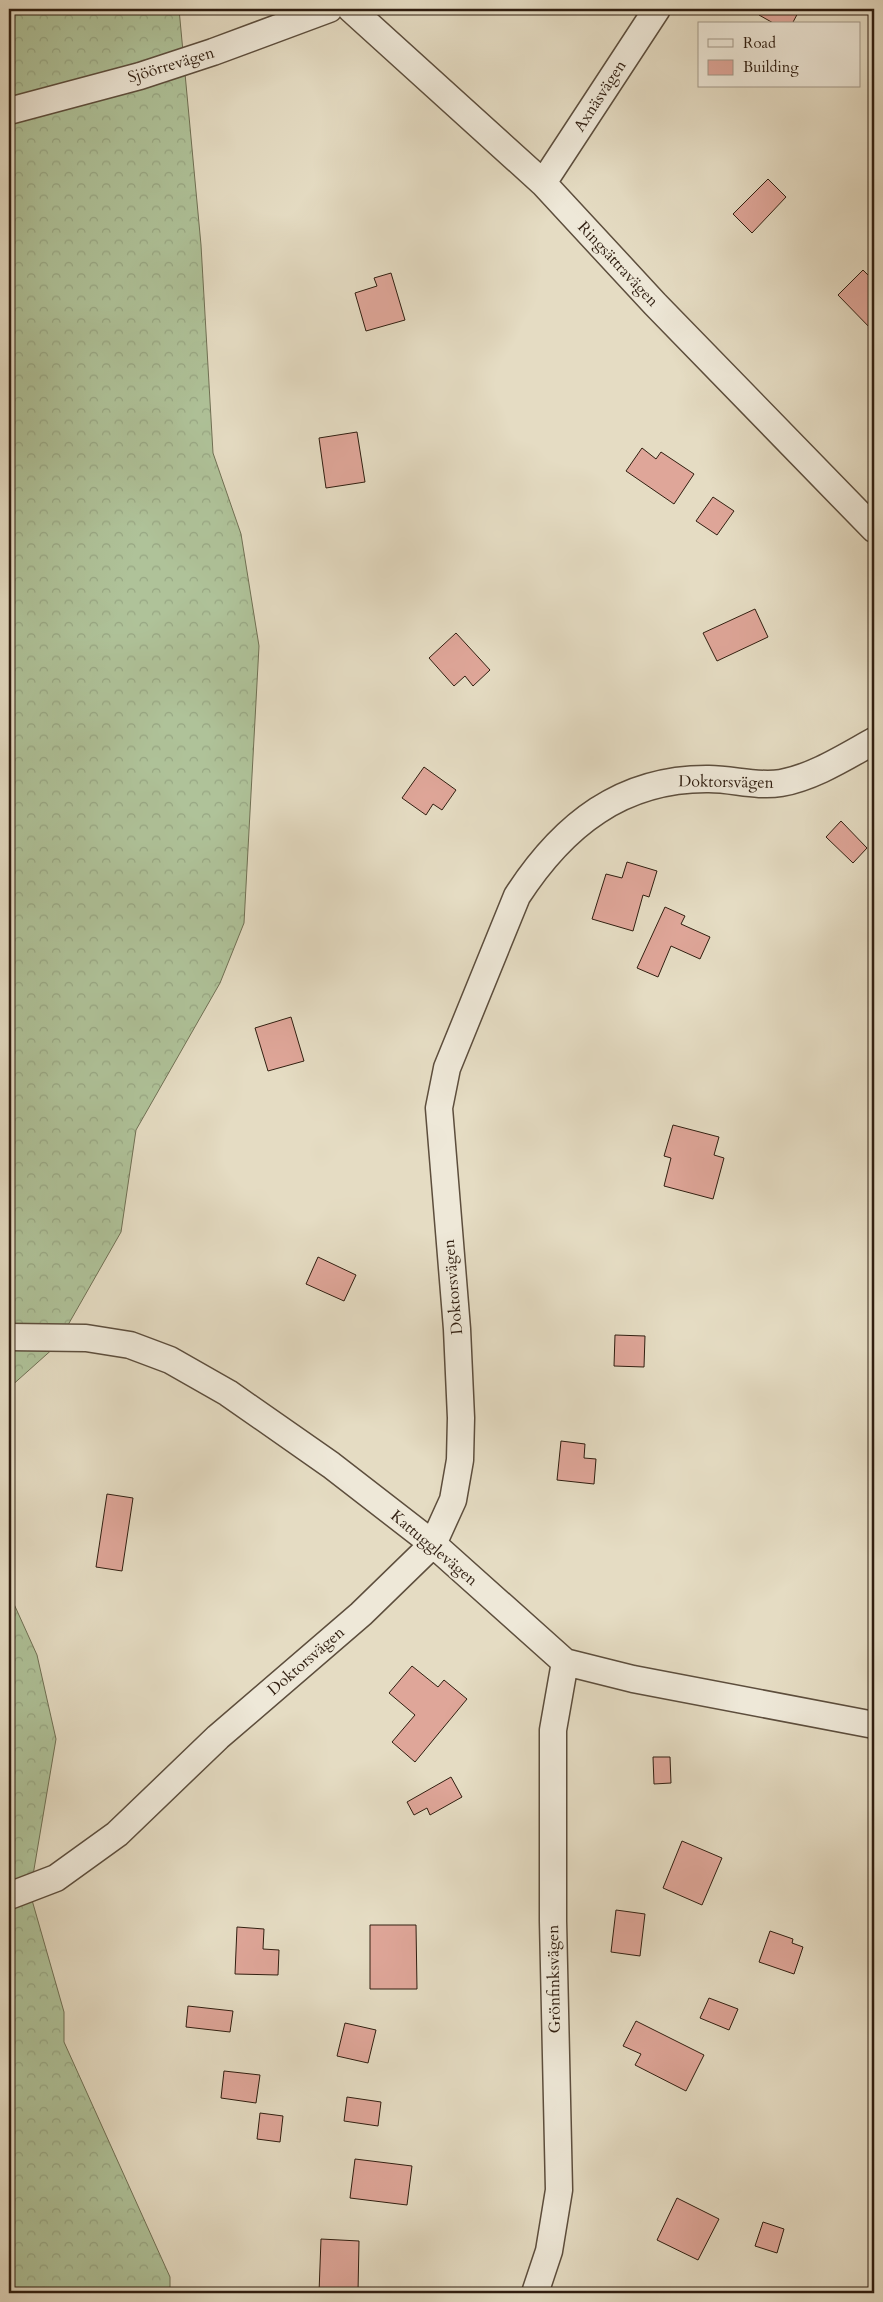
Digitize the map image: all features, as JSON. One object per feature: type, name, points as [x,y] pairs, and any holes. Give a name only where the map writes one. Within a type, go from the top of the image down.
[{"type":"street","name":"Sjöörrevägen","points":[[9,111],[158,70],[213,52],[329,9]]},
{"type":"street","name":"Ringsättravägen","points":[[351,9],[543,183],[655,304],[874,529]]},
{"type":"street","name":"Axnäsvägen","points":[[543,183],[658,9]]},
{"type":"street","name":"Doktorsvägen","points":[[9,1896],[56,1878],[117,1834],[218,1737],[361,1614],[433,1544],[453,1500],[460,1460],[461,1418],[457,1329],[439,1108],[446,1068],[517,896],[544,858],[584,819],[622,795],[649,786],[682,780],[710,779],[779,783],[819,770],[874,741]]},
{"type":"street","name":"Kattugglevägen","points":[[9,1337],[95,1339],[130,1345],[170,1360],[228,1393],[330,1465],[433,1544],[565,1662],[633,1679],[874,1725]]},
{"type":"street","name":"Grönfinksvägen","points":[[535,2293],[549,2251],[559,2190],[553,1921],[553,1730],[565,1662]]},
{"type":"green space","points":[[9,9],[179,9],[201,245],[213,453],[241,534],[259,646],[244,923],[220,983],[136,1130],[121,1232],[56,1346],[9,1388]]},
{"type":"green space","points":[[9,1593],[37,1655],[56,1739],[30,1893],[64,2012],[64,2042],[170,2277],[170,2293],[9,2293]]},
{"type":"building","points":[[762,9],[800,9],[793,22],[771,22],[759,15]]},
{"type":"building","points":[[768,179],[786,197],[752,233],[733,214]]},
{"type":"building","points":[[863,270],[874,281],[874,332],[838,295]]},
{"type":"building","points":[[391,273],[405,320],[366,331],[355,293],[377,286],[374,278]]},
{"type":"building","points":[[357,432],[365,482],[326,488],[319,438]]},
{"type":"building","points":[[642,448],[656,459],[661,452],[694,474],[674,504],[626,471]]},
{"type":"building","points":[[713,497],[734,511],[717,535],[696,521]]},
{"type":"building","points":[[755,609],[768,637],[717,661],[703,633]]},
{"type":"building","points":[[456,633],[490,670],[473,686],[465,676],[454,686],[429,658]]},
{"type":"building","points":[[424,767],[456,790],[442,810],[433,804],[426,815],[402,798]]},
{"type":"building","points":[[841,821],[867,848],[853,863],[826,837]]},
{"type":"building","points":[[627,862],[657,871],[649,897],[643,895],[633,931],[592,919],[606,874],[622,878]]},
{"type":"building","points":[[665,907],[685,916],[681,924],[710,937],[700,959],[671,946],[658,977],[637,968]]},
{"type":"building","points":[[291,1017],[304,1061],[268,1071],[255,1028]]},
{"type":"building","points":[[673,1125],[719,1137],[714,1155],[724,1158],[713,1199],[664,1186],[671,1158],[664,1156]]},
{"type":"building","points":[[318,1257],[356,1275],[344,1301],[306,1284]]},
{"type":"building","points":[[615,1335],[645,1336],[644,1367],[614,1366]]},
{"type":"building","points":[[561,1441],[585,1444],[584,1458],[596,1459],[594,1484],[557,1480]]},
{"type":"building","points":[[107,1494],[133,1498],[122,1571],[96,1567]]},
{"type":"building","points":[[412,1666],[438,1687],[444,1680],[467,1699],[415,1762],[392,1742],[415,1715],[389,1693]]},
{"type":"building","points":[[653,1757],[670,1757],[671,1783],[654,1784]]},
{"type":"building","points":[[451,1777],[462,1797],[430,1815],[427,1808],[414,1815],[407,1802]]},
{"type":"building","points":[[682,1841],[722,1858],[702,1905],[663,1888]]},
{"type":"building","points":[[616,1910],[645,1914],[640,1956],[611,1952]]},
{"type":"building","points":[[370,1925],[416,1925],[417,1989],[370,1989]]},
{"type":"building","points":[[237,1927],[264,1929],[263,1949],[279,1950],[278,1975],[235,1974]]},
{"type":"building","points":[[770,1931],[793,1939],[792,1943],[803,1947],[794,1974],[759,1962]]},
{"type":"building","points":[[709,1998],[738,2009],[729,2030],[700,2018]]},
{"type":"building","points":[[188,2006],[233,2011],[230,2032],[186,2027]]},
{"type":"building","points":[[636,2021],[704,2055],[686,2091],[635,2065],[641,2054],[623,2046]]},
{"type":"building","points":[[345,2023],[376,2030],[368,2063],[337,2056]]},
{"type":"building","points":[[224,2071],[260,2075],[256,2103],[221,2098]]},
{"type":"building","points":[[347,2097],[381,2102],[378,2126],[344,2121]]},
{"type":"building","points":[[260,2113],[283,2116],[280,2142],[257,2139]]},
{"type":"building","points":[[355,2159],[412,2166],[407,2205],[350,2198]]},
{"type":"building","points":[[677,2198],[719,2219],[698,2260],[657,2240]]},
{"type":"building","points":[[763,2222],[784,2229],[777,2253],[755,2246]]},
{"type":"building","points":[[321,2239],[359,2241],[358,2293],[319,2293]]}]
